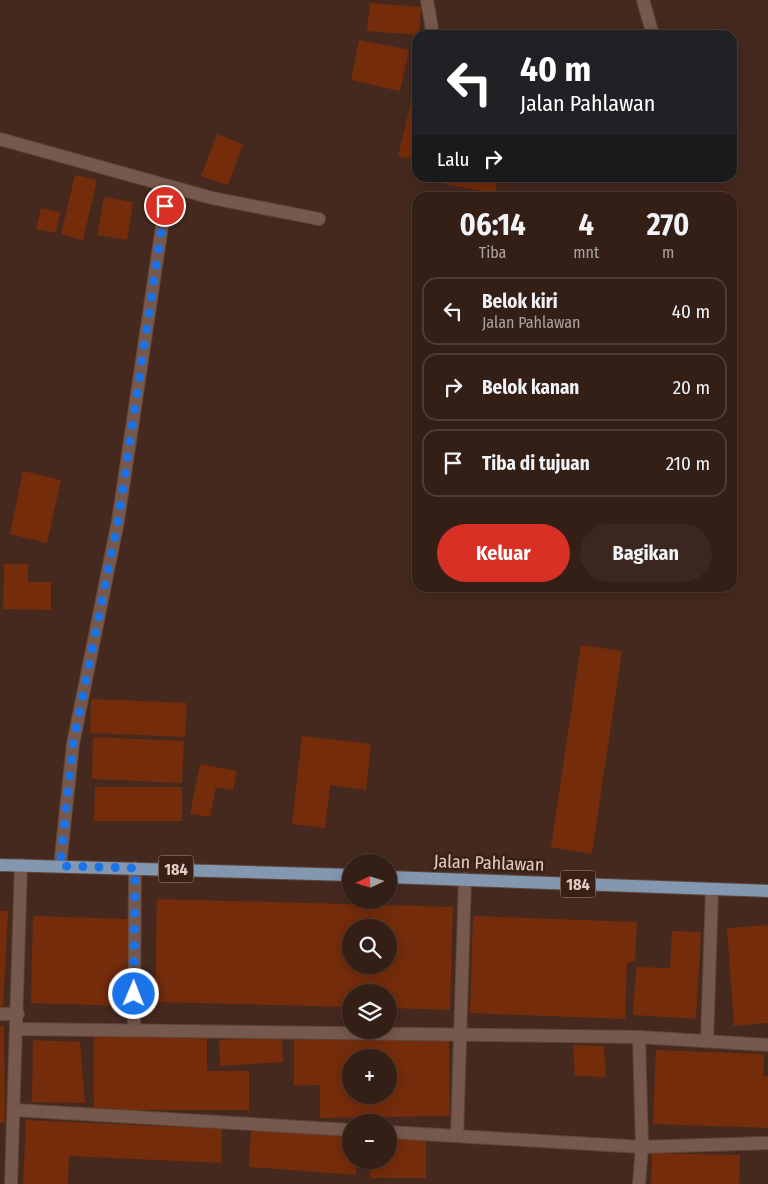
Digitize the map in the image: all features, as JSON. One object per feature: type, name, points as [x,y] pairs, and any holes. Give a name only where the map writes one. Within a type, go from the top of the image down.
[{"type":"main road","name":"184","points":[[0,865],[342,875]]},
{"type":"main road","name":"Jalan Pahlawan","points":[[398,876],[768,891]]},
{"type":"street","points":[[427,0],[432,30]]},
{"type":"street","points":[[643,0],[652,30]]},
{"type":"street","points":[[0,140],[212,198],[320,219]]},
{"type":"street","points":[[60,866],[73,744],[118,521],[168,186]]},
{"type":"street","points":[[11,1184],[6,1126],[14,1110],[18,1029],[21,866]]},
{"type":"street","points":[[134,1030],[135,868]]},
{"type":"street","points":[[457,1136],[465,879]]},
{"type":"street","points":[[706,1041],[712,889]]},
{"type":"street","points":[[0,1014],[18,1014]]},
{"type":"street","points":[[18,1029],[639,1036],[768,1045]]},
{"type":"street","points":[[639,1036],[642,1147],[639,1184]]},
{"type":"street","points":[[14,1110],[342,1129]]},
{"type":"street","points":[[397,1132],[642,1147],[768,1143]]},
{"type":"building","points":[[370,3],[421,7],[419,30],[412,30],[412,34],[367,31]]},
{"type":"building","points":[[359,40],[409,50],[400,91],[351,80]]},
{"type":"building","points":[[412,96],[412,160],[398,156]]},
{"type":"building","points":[[217,134],[243,144],[228,185],[201,176]]},
{"type":"building","points":[[75,175],[97,180],[83,240],[61,234]]},
{"type":"building","points":[[446,182],[497,182],[495,192],[485,192],[445,184]]},
{"type":"building","points":[[104,197],[133,202],[127,240],[97,235]]},
{"type":"building","points":[[41,208],[60,212],[56,233],[36,229]]},
{"type":"building","points":[[23,471],[61,480],[47,543],[10,534]]},
{"type":"building","points":[[4,564],[28,564],[28,582],[51,582],[51,610],[3,609]]},
{"type":"building","points":[[581,645],[622,651],[592,854],[551,847]]},
{"type":"building","points":[[91,699],[187,703],[185,737],[90,733]]},
{"type":"building","points":[[302,736],[371,744],[366,790],[330,785],[325,828],[292,824]]},
{"type":"building","points":[[93,737],[184,741],[182,783],[92,779]]},
{"type":"building","points":[[200,764],[237,771],[233,790],[216,787],[210,817],[190,814]]},
{"type":"building","points":[[95,787],[182,787],[182,821],[94,821]]},
{"type":"building","points":[[157,899],[342,904],[342,909],[398,909],[398,906],[453,907],[450,1010],[397,1008],[397,984],[342,984],[342,1007],[155,1002]]},
{"type":"building","points":[[0,911],[8,911],[3,1008],[0,1008]]},
{"type":"building","points":[[33,916],[128,919],[125,1006],[31,1003]]},
{"type":"building","points":[[473,916],[637,922],[635,961],[627,963],[625,1019],[470,1013]]},
{"type":"building","points":[[768,925],[768,1023],[734,1026],[727,928]]},
{"type":"building","points":[[672,931],[701,932],[696,1019],[633,1015],[636,967],[670,968]]},
{"type":"building","points":[[0,1026],[4,1026],[5,1123],[0,1123]]},
{"type":"building","points":[[93,1037],[207,1037],[207,1071],[249,1071],[249,1110],[94,1110]]},
{"type":"building","points":[[282,1037],[283,1062],[220,1066],[219,1040]]},
{"type":"building","points":[[449,1038],[450,1116],[397,1117],[397,1114],[342,1114],[342,1118],[320,1118],[320,1085],[294,1086],[294,1040]]},
{"type":"building","points":[[33,1040],[80,1042],[85,1103],[32,1102]]},
{"type":"building","points":[[573,1045],[604,1046],[606,1077],[575,1076]]},
{"type":"building","points":[[656,1050],[764,1054],[763,1076],[768,1076],[768,1128],[653,1124]]},
{"type":"building","points":[[26,1120],[222,1129],[221,1163],[69,1156],[68,1184],[23,1184]]},
{"type":"building","points":[[251,1129],[342,1135],[342,1169],[356,1169],[356,1175],[249,1167]]},
{"type":"building","points":[[397,1138],[426,1138],[426,1178],[370,1178],[370,1169],[397,1169]]},
{"type":"building","points":[[652,1153],[740,1155],[739,1184],[651,1184]]},
{"type":"route","points":[[134,994],[135,868],[60,866],[73,744],[118,521],[165,206]]}]
